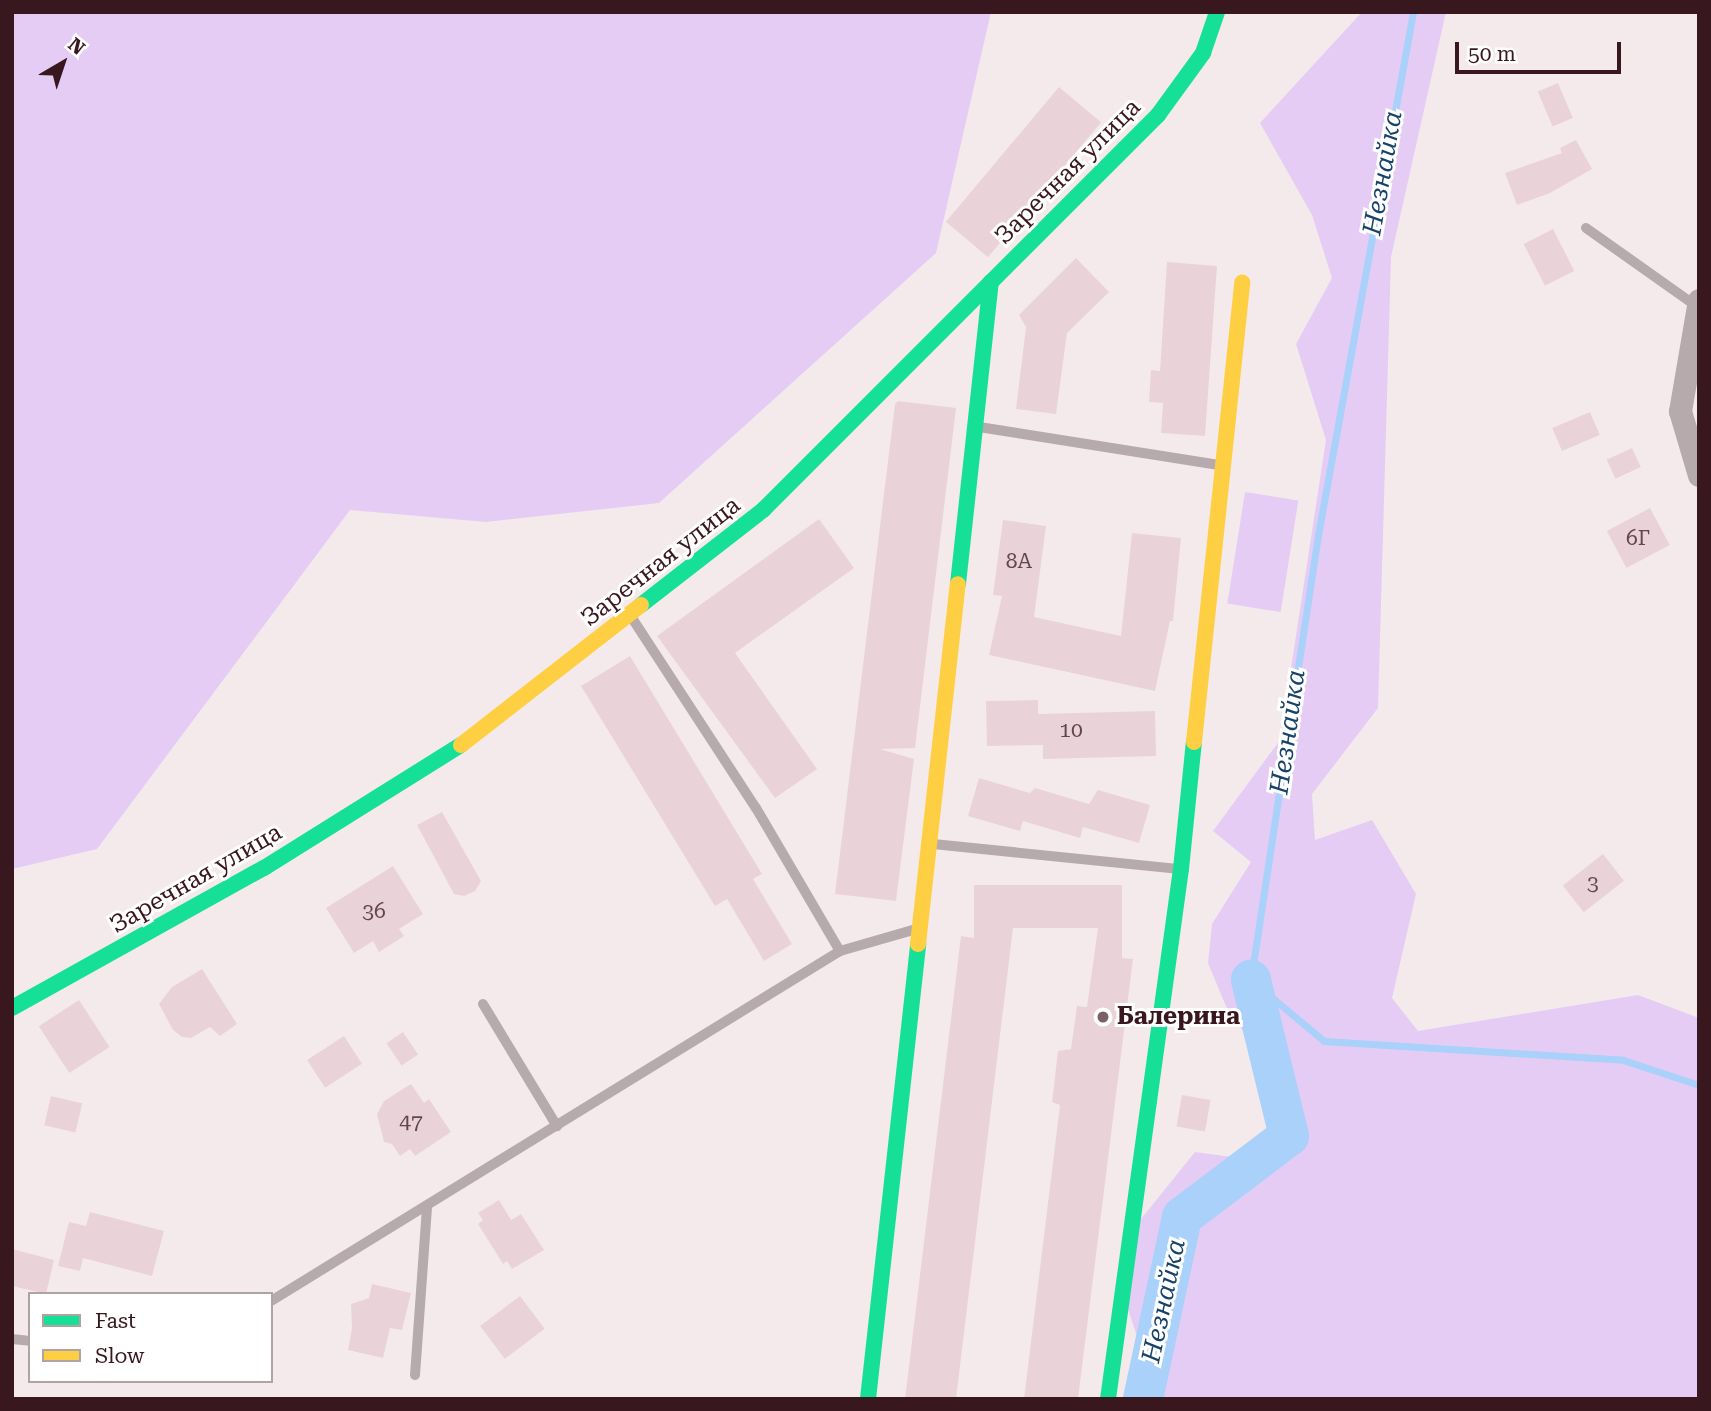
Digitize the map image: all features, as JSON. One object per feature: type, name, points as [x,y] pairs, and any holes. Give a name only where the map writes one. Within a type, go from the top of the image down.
[{"type":"street","name":"Заречная улица","points":[[12,1008],[264,868],[461,746],[763,510],[1158,116],[1203,53],[1217,12]]},
{"type":"street","points":[[868,1399],[978,427],[991,282]]},
{"type":"street","points":[[1108,1399],[1181,870],[1242,282]]},
{"type":"street","points":[[1698,303],[1680,411],[1699,475]]},
{"type":"lane","points":[[1587,228],[1698,303]]},
{"type":"lane","points":[[978,427],[1222,466]]},
{"type":"lane","points":[[630,616],[756,808],[840,951]]},
{"type":"lane","points":[[930,844],[1181,870]]},
{"type":"lane","points":[[273,1300],[840,951],[920,928]]},
{"type":"lane","points":[[483,1004],[557,1126]]},
{"type":"lane","points":[[415,1375],[428,1206]]},
{"type":"shaded area","points":[[12,12],[991,12],[936,253],[659,503],[486,522],[350,510],[97,849],[12,869]]},
{"type":"shaded area","points":[[1362,12],[1446,12],[1391,257],[1378,708],[1312,794],[1315,840],[1372,820],[1416,894],[1392,998],[1418,1031],[1638,995],[1699,1018],[1699,1399],[1138,1399],[1146,1364],[1124,1297],[1137,1224],[1195,1152],[1276,1163],[1259,1051],[1228,1011],[1208,963],[1212,924],[1251,862],[1213,831],[1280,740],[1326,440],[1296,344],[1332,278],[1312,215],[1260,123]]},
{"type":"shaded area","points":[[1245,492],[1298,500],[1281,612],[1227,604]]},
{"type":"building","points":[[1558,83],[1573,118],[1553,127],[1538,92]]},
{"type":"building","points":[[1059,87],[1101,122],[988,257],[946,222]]},
{"type":"building","points":[[1576,140],[1592,169],[1550,193],[1517,205],[1505,173],[1562,153],[1560,148]]},
{"type":"building","points":[[1553,229],[1574,271],[1545,286],[1524,244]]},
{"type":"building","points":[[1076,258],[1109,292],[1067,333],[1056,414],[1016,409],[1026,327],[1019,315]]},
{"type":"building","points":[[1167,262],[1217,266],[1205,436],[1161,433],[1163,403],[1149,402],[1151,370],[1160,371]]},
{"type":"building","points":[[898,401],[956,408],[915,748],[880,749],[914,759],[896,901],[835,894],[895,404]]},
{"type":"building","points":[[1590,412],[1600,435],[1562,451],[1552,428]]},
{"type":"building","points":[[1632,448],[1641,467],[1615,479],[1607,460]]},
{"type":"building","points":[[1650,508],[1670,545],[1626,568],[1607,531]]},
{"type":"building","points":[[819,519],[854,568],[735,653],[817,769],[775,798],[657,636]]},
{"type":"building","points":[[1003,520],[1046,526],[1034,617],[1121,636],[1132,533],[1181,538],[1173,621],[1170,621],[1155,691],[989,655],[1002,596],[993,595]]},
{"type":"building","points":[[630,656],[762,874],[753,879],[792,944],[764,961],[727,899],[715,906],[581,686]]},
{"type":"building","points":[[1038,700],[1038,714],[1155,711],[1156,756],[1043,759],[1043,745],[987,746],[986,701]]},
{"type":"building","points":[[979,778],[1030,793],[1035,788],[1089,804],[1098,790],[1150,805],[1139,843],[1083,827],[1080,838],[1023,821],[1020,831],[968,816]]},
{"type":"building","points":[[442,812],[481,881],[475,891],[464,896],[454,894],[417,825]]},
{"type":"building","points":[[1603,854],[1624,881],[1584,912],[1563,885]]},
{"type":"building","points":[[393,866],[423,914],[399,929],[404,936],[379,952],[373,941],[354,953],[326,908]]},
{"type":"building","points":[[974,885],[1122,885],[1122,958],[1133,959],[1078,1399],[1024,1399],[1060,1105],[1052,1102],[1058,1051],[1071,1049],[1077,1006],[1087,1007],[1098,928],[1013,928],[956,1399],[905,1399],[961,936],[974,938]]},
{"type":"building","points":[[202,969],[237,1024],[220,1036],[210,1027],[191,1038],[182,1037],[173,1030],[159,1004],[172,987]]},
{"type":"building","points":[[79,1000],[109,1047],[69,1073],[39,1026]]},
{"type":"building","points":[[403,1032],[418,1054],[402,1066],[386,1043]]},
{"type":"building","points":[[344,1036],[362,1064],[325,1088],[307,1060]]},
{"type":"building","points":[[411,1084],[424,1103],[429,1099],[451,1132],[415,1156],[410,1149],[400,1156],[392,1144],[384,1142],[377,1114],[384,1101]]},
{"type":"building","points":[[1182,1095],[1211,1100],[1205,1132],[1176,1127]]},
{"type":"building","points":[[51,1096],[82,1103],[75,1132],[44,1125]]},
{"type":"building","points":[[499,1200],[511,1220],[521,1214],[544,1250],[512,1269],[507,1261],[503,1264],[478,1224],[483,1220],[478,1213]]},
{"type":"building","points":[[90,1212],[164,1231],[152,1276],[83,1258],[80,1271],[58,1266],[69,1222],[86,1226]]},
{"type":"building","points":[[12,1249],[54,1260],[46,1292],[12,1286]]},
{"type":"building","points":[[372,1284],[411,1293],[402,1330],[390,1328],[383,1358],[348,1350],[352,1328],[351,1304],[369,1298]]},
{"type":"building","points":[[520,1296],[545,1329],[505,1359],[480,1326]]},
{"type":"waterway","name":"Незнайка","points":[[1413,12],[1318,535],[1251,980],[1324,1041],[1623,1060],[1699,1085]]},
{"type":"waterway","name":"Незнайка","points":[[1143,1399],[1182,1217],[1289,1136],[1251,980]]},
{"type":"traffic: fast","points":[[641,605],[763,510],[1158,115],[1203,53],[1217,12]]},
{"type":"traffic: fast","points":[[958,584],[991,282]]},
{"type":"traffic: fast","points":[[1108,1399],[1181,869],[1194,742]]},
{"type":"traffic: fast","points":[[12,1008],[264,868],[461,745]]},
{"type":"traffic: fast","points":[[868,1399],[918,944]]},
{"type":"traffic: slow","points":[[1194,742],[1242,282]]},
{"type":"traffic: slow","points":[[918,944],[958,584]]},
{"type":"traffic: slow","points":[[461,745],[641,605]]},
{"type":"place","name":"Балерина","points":[[1103,1017]]}]
